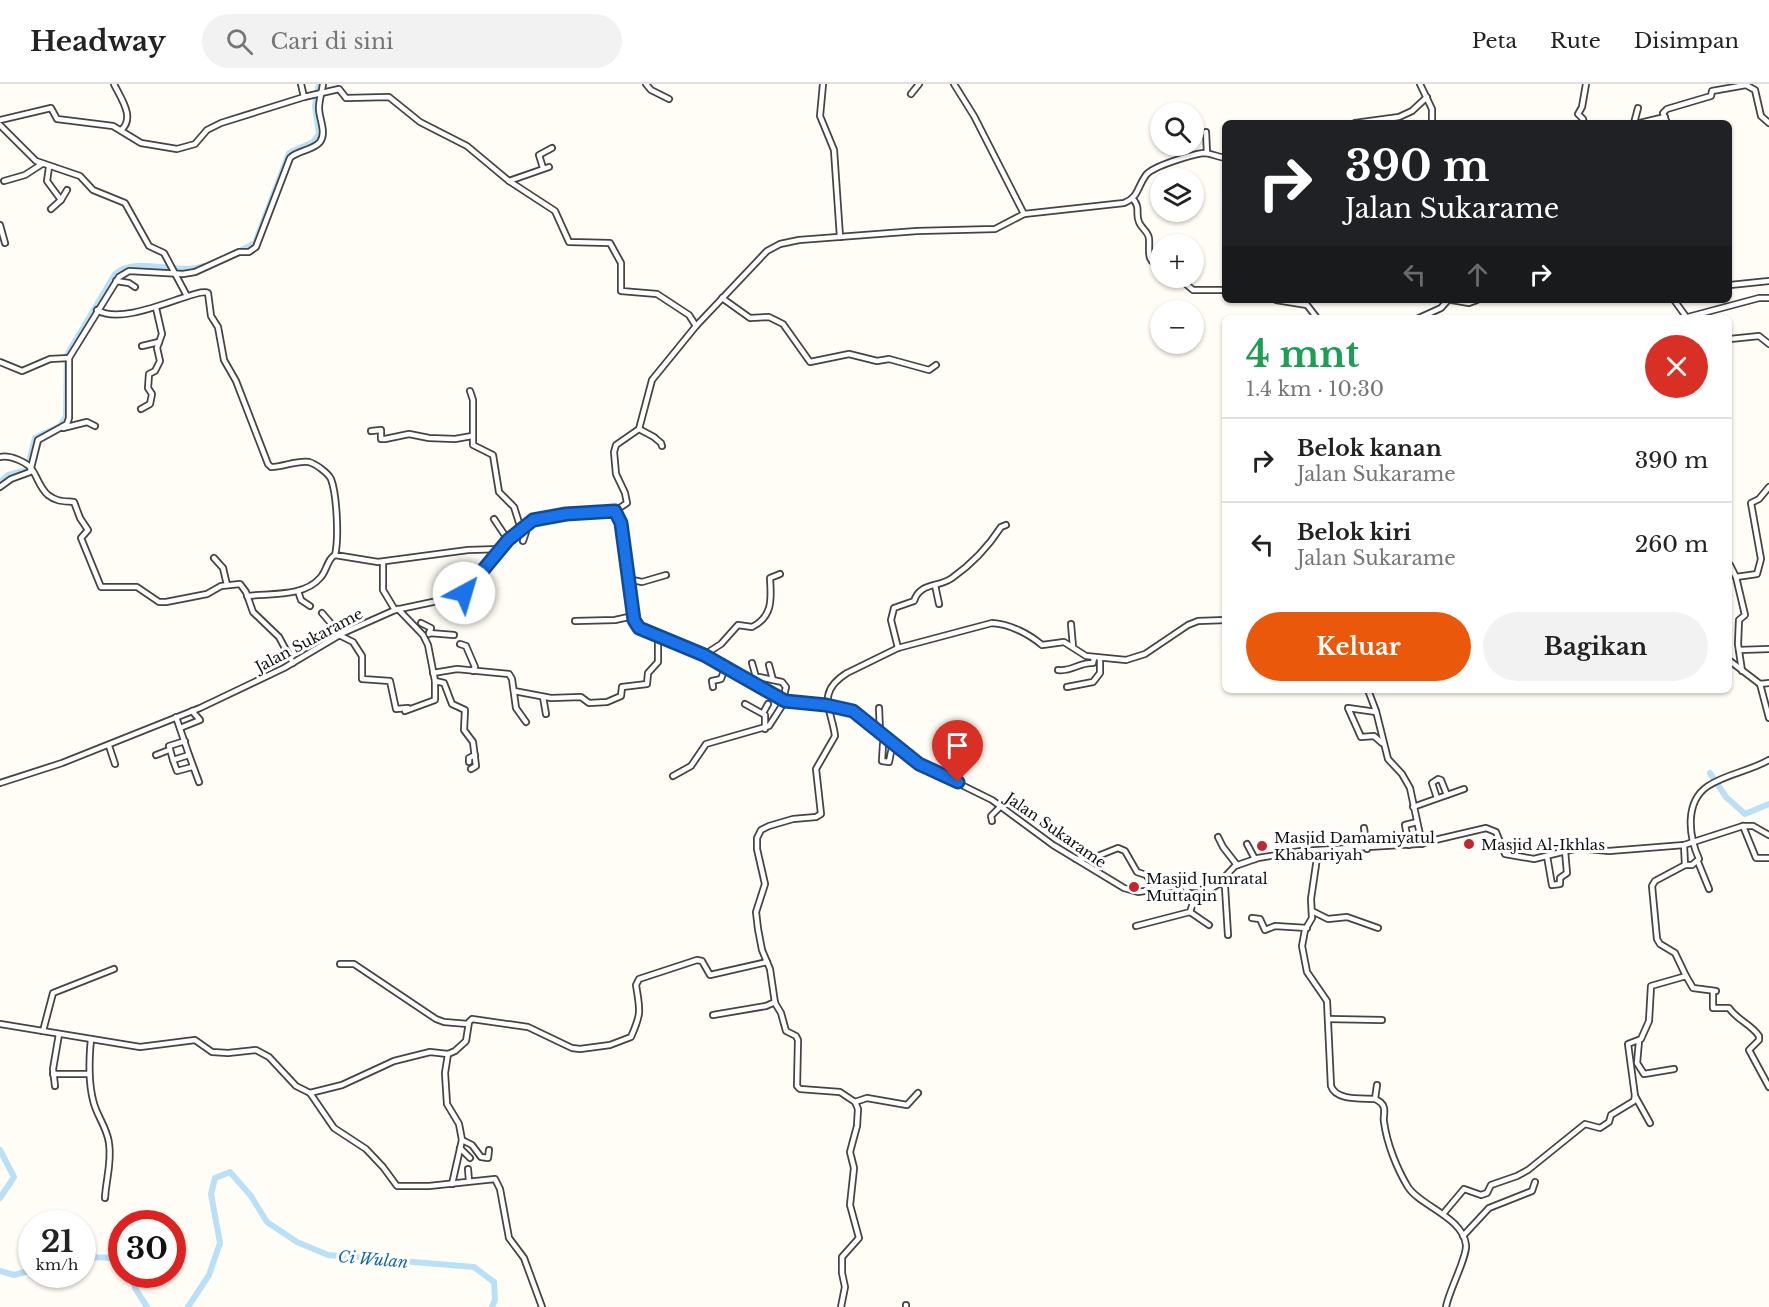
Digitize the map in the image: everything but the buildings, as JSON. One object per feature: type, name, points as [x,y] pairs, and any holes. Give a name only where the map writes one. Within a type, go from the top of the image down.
[{"type":"street","points":[[114,84],[126,108],[128,118],[121,130]]},
{"type":"street","points":[[301,84],[304,97]]},
{"type":"street","points":[[63,428],[69,417],[67,358],[116,281],[129,271],[195,272],[206,265],[239,252],[249,252],[255,247],[290,158],[297,152],[318,144],[321,139],[323,131],[319,111],[319,94],[323,84]]},
{"type":"street","points":[[646,84],[651,90],[669,99]]},
{"type":"street","points":[[823,84],[820,116],[834,150],[840,237]]},
{"type":"street","points":[[911,94],[919,84]]},
{"type":"street","points":[[954,84],[974,116],[1024,214]]},
{"type":"street","points":[[1420,84],[1432,109],[1432,120]]},
{"type":"street","points":[[1584,120],[1578,114],[1582,107],[1586,84]]},
{"type":"street","points":[[1666,120],[1663,113],[1667,109],[1711,96],[1712,91],[1709,84]]},
{"type":"street","points":[[1712,91],[1750,86],[1755,90],[1761,116],[1769,123]]},
{"type":"street","points":[[0,120],[48,107],[57,119],[121,130],[141,143],[159,147],[186,148],[195,144],[211,128],[304,97],[339,89],[346,98],[389,97],[420,122],[467,146],[509,181],[557,213],[569,242],[607,242],[611,244],[621,263],[621,291],[657,294],[689,315],[696,326]]},
{"type":"street","points":[[1376,120],[1399,117],[1412,111],[1427,98]]},
{"type":"street","points":[[1635,120],[1638,108]]},
{"type":"street","points":[[1652,120],[1665,117]]},
{"type":"street","points":[[0,125],[33,159],[49,167],[80,176],[93,190],[125,203],[149,246],[161,250],[187,296]]},
{"type":"street","points":[[1206,132],[1207,153]]},
{"type":"street","points":[[509,181],[546,167],[539,155],[552,148]]},
{"type":"street","points":[[574,621],[616,620],[633,616],[621,523],[615,511],[626,505],[627,499],[613,460],[616,445],[639,429],[652,380],[696,326],[767,251],[780,244],[840,237],[995,229],[1024,214],[1108,206],[1133,199],[1149,172],[1181,159],[1207,153],[1222,157]]},
{"type":"street","points":[[4,181],[25,175],[42,164]]},
{"type":"street","points":[[49,167],[47,181],[61,200]]},
{"type":"street","points":[[51,209],[61,200],[67,190]]},
{"type":"street","points":[[1133,199],[1139,207],[1137,219],[1148,236],[1150,257]]},
{"type":"street","points":[[0,225],[5,243]]},
{"type":"street","points":[[607,242],[608,234]]},
{"type":"street","points":[[116,281],[129,282],[135,287]]},
{"type":"street","points":[[1732,285],[1769,281]]},
{"type":"street","points":[[1191,288],[1193,290],[1222,290]]},
{"type":"street","points":[[97,310],[102,313],[120,315],[156,308],[205,290],[209,295],[211,316],[218,327],[224,360],[236,381],[268,464],[271,467],[280,467],[308,462],[330,477],[336,516],[335,555]]},
{"type":"street","points":[[722,298],[750,318],[769,317],[783,324],[810,362],[849,354],[877,361],[889,359],[929,370],[936,365]]},
{"type":"street","points":[[1695,315],[1759,298],[1769,298]]},
{"type":"street","points":[[1295,303],[1308,305],[1315,315]]},
{"type":"street","points":[[1426,315],[1442,308],[1447,303]]},
{"type":"street","points":[[1676,303],[1686,315]]},
{"type":"street","points":[[141,409],[150,404],[152,394],[148,388],[149,375],[155,371],[160,362],[157,350],[161,332],[156,308]]},
{"type":"street","points":[[1732,339],[1759,336],[1769,344]]},
{"type":"street","points":[[142,346],[159,342]]},
{"type":"street","points":[[0,362],[22,371],[50,358],[67,358]]},
{"type":"street","points":[[470,391],[473,400],[474,446],[486,450],[494,457],[499,492],[514,507],[522,528],[526,532],[523,541]]},
{"type":"street","points":[[0,487],[11,479],[28,474],[38,440],[63,428],[87,422],[95,426]]},
{"type":"street","points":[[639,429],[662,446]]},
{"type":"street","points":[[371,430],[381,430],[381,438],[385,439],[409,434],[429,438],[455,439],[472,436]]},
{"type":"street","points":[[0,457],[12,457],[30,467],[49,496],[62,502],[74,502],[88,530],[81,538],[101,587],[137,587],[159,602],[166,602],[207,594],[226,585],[240,584],[253,612],[273,629],[293,663]]},
{"type":"street","points":[[1736,577],[1757,574],[1760,566],[1761,559],[1751,503],[1759,499],[1768,487]]},
{"type":"street","name":"Jalan Sukarame","points":[[0,783],[109,746],[192,711],[293,663],[347,631],[396,610],[461,596],[510,539],[522,528],[541,518],[615,511]]},
{"type":"street","points":[[494,519],[510,539],[518,544]]},
{"type":"street","points":[[898,648],[891,620],[894,608],[911,603],[918,591],[936,587],[952,579],[978,557],[1006,525]]},
{"type":"street","points":[[247,596],[310,591],[324,574],[329,559],[335,555],[383,562],[468,550],[501,549]]},
{"type":"street","points":[[214,558],[223,568],[226,585]]},
{"type":"street","points":[[339,635],[353,642],[362,656],[362,679],[390,681],[396,709],[406,710],[435,700],[435,681],[425,638],[396,610],[383,590],[383,562]]},
{"type":"street","points":[[1732,570],[1736,577],[1744,615],[1739,620],[1742,670]]},
{"type":"street","points":[[704,655],[721,644],[740,624],[752,627],[762,620],[772,594],[770,578],[780,574]]},
{"type":"street","points":[[628,579],[642,582],[666,575]]},
{"type":"street","points":[[936,587],[939,604]]},
{"type":"street","points":[[298,591],[302,601],[310,606]]},
{"type":"street","points":[[322,613],[335,628],[344,626],[347,631]]},
{"type":"street","name":"Jalan Sukarame","points":[[633,616],[639,628],[704,655],[784,701],[826,705],[853,711],[880,730],[919,764],[973,789],[1001,806],[1073,858],[1109,881],[1131,891],[1185,886],[1207,889],[1220,882]]},
{"type":"street","points":[[841,1307],[845,1287],[842,1257],[859,1238],[850,1205],[854,1168],[850,1152],[859,1113],[855,1102],[835,1090],[800,1089],[798,1086],[798,1040],[786,1031],[781,1013],[775,1004],[756,918],[765,884],[757,849],[758,838],[764,828],[793,819],[816,817],[821,814],[816,769],[835,736],[826,705],[839,678],[898,648],[992,623],[1033,636],[1042,645],[1064,642],[1086,656],[1126,660],[1152,650],[1188,625],[1198,621],[1222,620]]},
{"type":"street","points":[[422,623],[431,628],[425,638]]},
{"type":"street","points":[[1071,624],[1073,647]]},
{"type":"street","points":[[429,633],[454,635]]},
{"type":"street","points":[[514,692],[543,697],[581,697],[589,704],[607,702],[621,696],[622,687],[646,685],[648,673],[658,662],[658,635]]},
{"type":"street","points":[[460,644],[466,646],[471,653],[476,667],[473,670]]},
{"type":"street","points":[[1739,650],[1769,649]]},
{"type":"street","points":[[1058,670],[1067,671],[1082,662],[1093,663],[1097,658]]},
{"type":"street","points":[[1067,687],[1093,682],[1100,673],[1097,658]]},
{"type":"street","points":[[1732,662],[1760,684],[1769,718]]},
{"type":"street","points":[[752,663],[756,677]]},
{"type":"street","points":[[769,665],[773,680]]},
{"type":"street","points":[[713,687],[712,681],[721,679],[725,668]]},
{"type":"street","points":[[433,673],[457,669],[509,674],[517,709],[526,722]]},
{"type":"street","points":[[673,776],[689,768],[706,744],[769,726],[784,701],[785,684],[756,677]]},
{"type":"street","points":[[751,682],[756,677]]},
{"type":"street","points":[[435,681],[444,683],[452,704],[465,710],[464,730],[473,742],[475,755],[476,766],[471,769]]},
{"type":"street","points":[[1760,684],[1769,683]]},
{"type":"street","points":[[1369,693],[1391,764],[1406,780],[1422,844]]},
{"type":"street","points":[[543,697],[546,714]]},
{"type":"street","points":[[745,704],[763,713]]},
{"type":"street","points":[[765,729],[763,713],[768,704]]},
{"type":"street","points":[[879,708],[880,730]]},
{"type":"street","points":[[1376,712],[1348,708],[1360,737],[1374,736],[1384,745]]},
{"type":"street","points":[[180,728],[200,720],[192,711]]},
{"type":"street","points":[[176,717],[199,782]]},
{"type":"street","points":[[185,741],[170,745],[169,750],[177,771],[192,766]]},
{"type":"street","points":[[882,744],[882,761],[890,762],[893,742]]},
{"type":"street","points":[[109,746],[115,764]]},
{"type":"street","points":[[156,755],[169,750]]},
{"type":"street","points":[[173,760],[189,755]]},
{"type":"street","points":[[469,762],[469,758],[475,755]]},
{"type":"street","points":[[1709,889],[1698,862],[1690,827],[1695,803],[1702,791],[1714,783],[1769,760]]},
{"type":"street","points":[[1437,798],[1432,783],[1438,779],[1441,780],[1447,795]]},
{"type":"street","points":[[1413,807],[1464,789]]},
{"type":"street","points":[[992,821],[991,816],[1001,806]]},
{"type":"street","points":[[1408,845],[1405,825],[1417,822]]},
{"type":"street","points":[[1743,826],[1756,858],[1769,858]]},
{"type":"street","points":[[1228,935],[1225,887],[1220,882],[1237,865],[1255,859],[1300,851],[1367,849],[1422,844],[1486,828],[1496,832],[1503,852],[1509,856],[1534,859],[1578,848],[1609,851],[1684,845],[1743,826],[1753,826],[1769,835]]},
{"type":"street","points":[[1364,828],[1367,849]]},
{"type":"street","points":[[1218,837],[1223,848],[1237,865]]},
{"type":"street","points":[[1247,844],[1255,859]]},
{"type":"street","points":[[1684,845],[1685,865]]},
{"type":"street","points":[[1073,858],[1093,858],[1118,848],[1125,851],[1137,872],[1146,875],[1157,890]]},
{"type":"street","points":[[1318,851],[1311,899],[1311,922],[1302,945],[1307,972],[1327,1001],[1333,1092],[1338,1095],[1380,1101],[1384,1108],[1384,1123],[1390,1147],[1410,1190],[1443,1214],[1463,1236],[1465,1254],[1453,1282],[1446,1307]]},
{"type":"street","points":[[1547,856],[1552,885],[1560,884],[1560,878],[1568,873],[1565,851]]},
{"type":"street","points":[[1698,862],[1685,865],[1655,881],[1652,885],[1657,939],[1660,944],[1676,953],[1693,988],[1714,991],[1712,1006],[1730,1008],[1736,1016],[1753,1027],[1760,1038],[1749,1051],[1769,1087]]},
{"type":"street","points":[[1185,886],[1193,903],[1190,912]]},
{"type":"street","points":[[1312,911],[1328,919],[1347,917],[1378,928]]},
{"type":"street","points":[[1136,926],[1190,912],[1209,925]]},
{"type":"street","points":[[1252,918],[1260,919],[1265,930],[1275,926],[1307,928]]},
{"type":"street","points":[[340,964],[354,964],[442,1021],[469,1022],[483,1019],[528,1028],[572,1048],[580,1049],[610,1045],[631,1037],[640,1013],[636,985],[639,979],[697,960],[702,961],[710,975],[767,962]]},
{"type":"street","points":[[43,1031],[53,993],[114,969]]},
{"type":"street","points":[[1674,1070],[1644,1074],[1637,1063],[1639,1041],[1649,1021],[1652,986],[1686,976]]},
{"type":"street","points":[[713,1015],[775,1004]]},
{"type":"street","points":[[1328,1019],[1382,1020]]},
{"type":"street","points":[[310,1093],[342,1085],[394,1061],[430,1052],[448,1054],[466,1041],[469,1022]]},
{"type":"street","points":[[0,1024],[140,1047],[195,1040],[207,1050],[217,1053],[259,1051],[269,1057],[296,1086],[310,1093],[334,1128],[366,1149],[386,1170],[395,1185],[405,1187],[452,1184],[491,1178],[497,1180],[509,1238],[524,1258],[542,1307]]},
{"type":"street","points":[[55,1086],[53,1074],[59,1035]]},
{"type":"street","points":[[91,1039],[89,1074],[93,1102],[109,1142],[110,1167],[106,1178],[105,1198]]},
{"type":"street","points":[[1639,1041],[1628,1044],[1635,1096],[1650,1123]]},
{"type":"street","points":[[448,1054],[447,1104],[459,1124],[462,1140],[452,1184]]},
{"type":"street","points":[[53,1074],[89,1074]]},
{"type":"street","points":[[1375,1099],[1377,1085]]},
{"type":"street","points":[[855,1102],[867,1098],[907,1105],[918,1093]]},
{"type":"street","points":[[1443,1214],[1466,1189],[1481,1195],[1487,1193],[1491,1185],[1517,1176],[1541,1160],[1585,1124],[1588,1123],[1596,1128],[1605,1125],[1611,1115],[1634,1101],[1635,1096]]},
{"type":"street","points":[[462,1140],[473,1146],[481,1157],[488,1158],[489,1150]]},
{"type":"street","points":[[460,1148],[470,1158]]},
{"type":"street","points":[[468,1169],[469,1181]]},
{"type":"street","points":[[1463,1236],[1489,1208],[1532,1191],[1535,1182]]},
{"type":"waterway","points":[[238,252],[255,243],[289,153],[313,142],[319,134],[315,106],[319,84]]},
{"type":"waterway","points":[[0,482],[8,475],[27,470],[35,438],[60,426],[66,417],[67,355],[115,274],[133,266],[182,269],[203,266]]},
{"type":"waterway","points":[[1710,773],[1726,797],[1745,814],[1769,804]]},
{"type":"waterway","name":"Ci Wulan","points":[[0,1150],[14,1177],[0,1198]]},
{"type":"waterway","name":"Ci Wulan","points":[[188,1307],[209,1275],[220,1243],[211,1194],[215,1178],[230,1172],[251,1196],[267,1222],[297,1242],[328,1255],[474,1267],[494,1282],[495,1300],[492,1307]]},
{"type":"waterway","name":"Ci Wulan","points":[[96,1257],[108,1258]]},
{"type":"waterway","name":"Ci Wulan","points":[[0,1271],[18,1274]]},
{"type":"waterway","name":"Ci Wulan","points":[[135,1288],[147,1307]]},
{"type":"place","name":"Masjid Al-Ikhlas","points":[[1469,844]]},
{"type":"place","name":"Masjid Damamiyatul Khabariyah","points":[[1262,846]]},
{"type":"place","name":"Masjid Jumratal Muttaqin","points":[[1134,887]]},
{"type":"route","points":[[464,593],[508,540],[533,520],[566,514],[613,510],[618,514],[621,523],[630,600],[634,620],[639,628],[704,655],[785,701],[826,705],[853,711],[880,730],[919,764],[958,782]]}]
